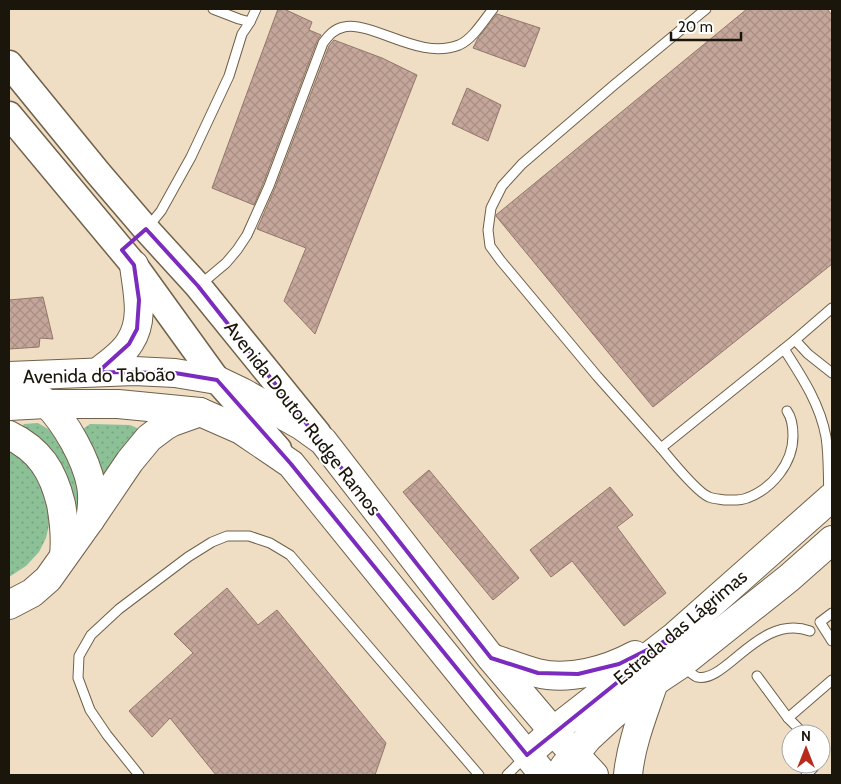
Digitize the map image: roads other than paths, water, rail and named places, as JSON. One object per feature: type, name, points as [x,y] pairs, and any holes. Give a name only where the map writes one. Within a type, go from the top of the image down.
[{"type":"main road","points":[[98,372],[130,344],[137,329],[139,300],[128,258]]},
{"type":"main road","name":"Avenida do Taboão","points":[[9,377],[134,371],[175,373],[217,380],[302,426],[323,441]]},
{"type":"main road","points":[[9,377],[46,404],[64,425],[74,441],[85,464],[91,487],[92,510],[90,520]]},
{"type":"main road","name":"Avenida do Taboão","points":[[9,406],[118,404],[200,412],[241,430],[291,464]]},
{"type":"main road","points":[[9,605],[32,593],[54,572],[130,461],[149,438],[172,422],[200,412]]},
{"type":"main road","points":[[9,435],[23,442],[32,450],[46,466],[56,484],[64,519],[66,543],[64,555]]},
{"type":"main road","name":"Avenida Doutor Rudge Ramos","points":[[323,441],[491,658],[553,731],[594,775]]},
{"type":"main road","name":"Avenida Doutor Rudge Ramos","points":[[291,464],[544,775]]},
{"type":"main road","name":"Estrada das Lágrimas","points":[[526,755],[553,731],[675,636],[831,498]]},
{"type":"main road","name":"Estrada das Lágrimas","points":[[557,775],[588,738],[614,714],[654,682],[681,664],[789,578],[832,540]]},
{"type":"main road","points":[[491,658],[538,673],[560,676],[578,674],[619,664],[675,636]]},
{"type":"main road","points":[[628,775],[636,736],[654,682]]},
{"type":"street","name":"Avenida Doutor Rudge Ramos","points":[[9,64],[98,173],[198,286],[323,441]]},
{"type":"street","name":"Avenida Doutor Rudge Ramos","points":[[9,115],[128,258],[217,380],[291,464]]},
{"type":"street","points":[[128,258],[146,229]]},
{"type":"lane","points":[[213,9],[239,20],[250,22]]},
{"type":"lane","points":[[146,229],[161,211],[191,157],[229,76],[242,34],[256,9]]},
{"type":"lane","points":[[198,286],[226,263],[247,235],[269,186],[323,43],[332,32],[345,26],[358,27],[424,47],[441,49],[460,44],[474,34],[493,9]]},
{"type":"lane","points":[[706,9],[522,164],[502,186],[491,208],[488,230],[490,246],[596,376],[695,486],[708,497],[736,500],[747,498],[776,479],[792,451],[792,422],[787,411]]},
{"type":"lane","points":[[661,448],[832,308]]},
{"type":"lane","points":[[795,340],[808,354],[832,374]]},
{"type":"lane","points":[[784,349],[806,383],[816,404],[826,437],[831,498]]},
{"type":"lane","points":[[139,775],[90,710],[78,678],[79,656],[91,635],[119,609],[188,557],[212,542],[227,536],[249,536],[270,543],[290,555],[479,775]]},
{"type":"lane","points":[[832,612],[820,622],[832,641]]},
{"type":"lane","points":[[681,664],[695,676],[703,678],[714,674],[752,645],[779,629],[792,627],[810,630]]},
{"type":"lane","points":[[757,676],[794,724]]},
{"type":"lane","points":[[788,718],[832,680]]},
{"type":"lane","points":[[507,775],[526,755]]}]
